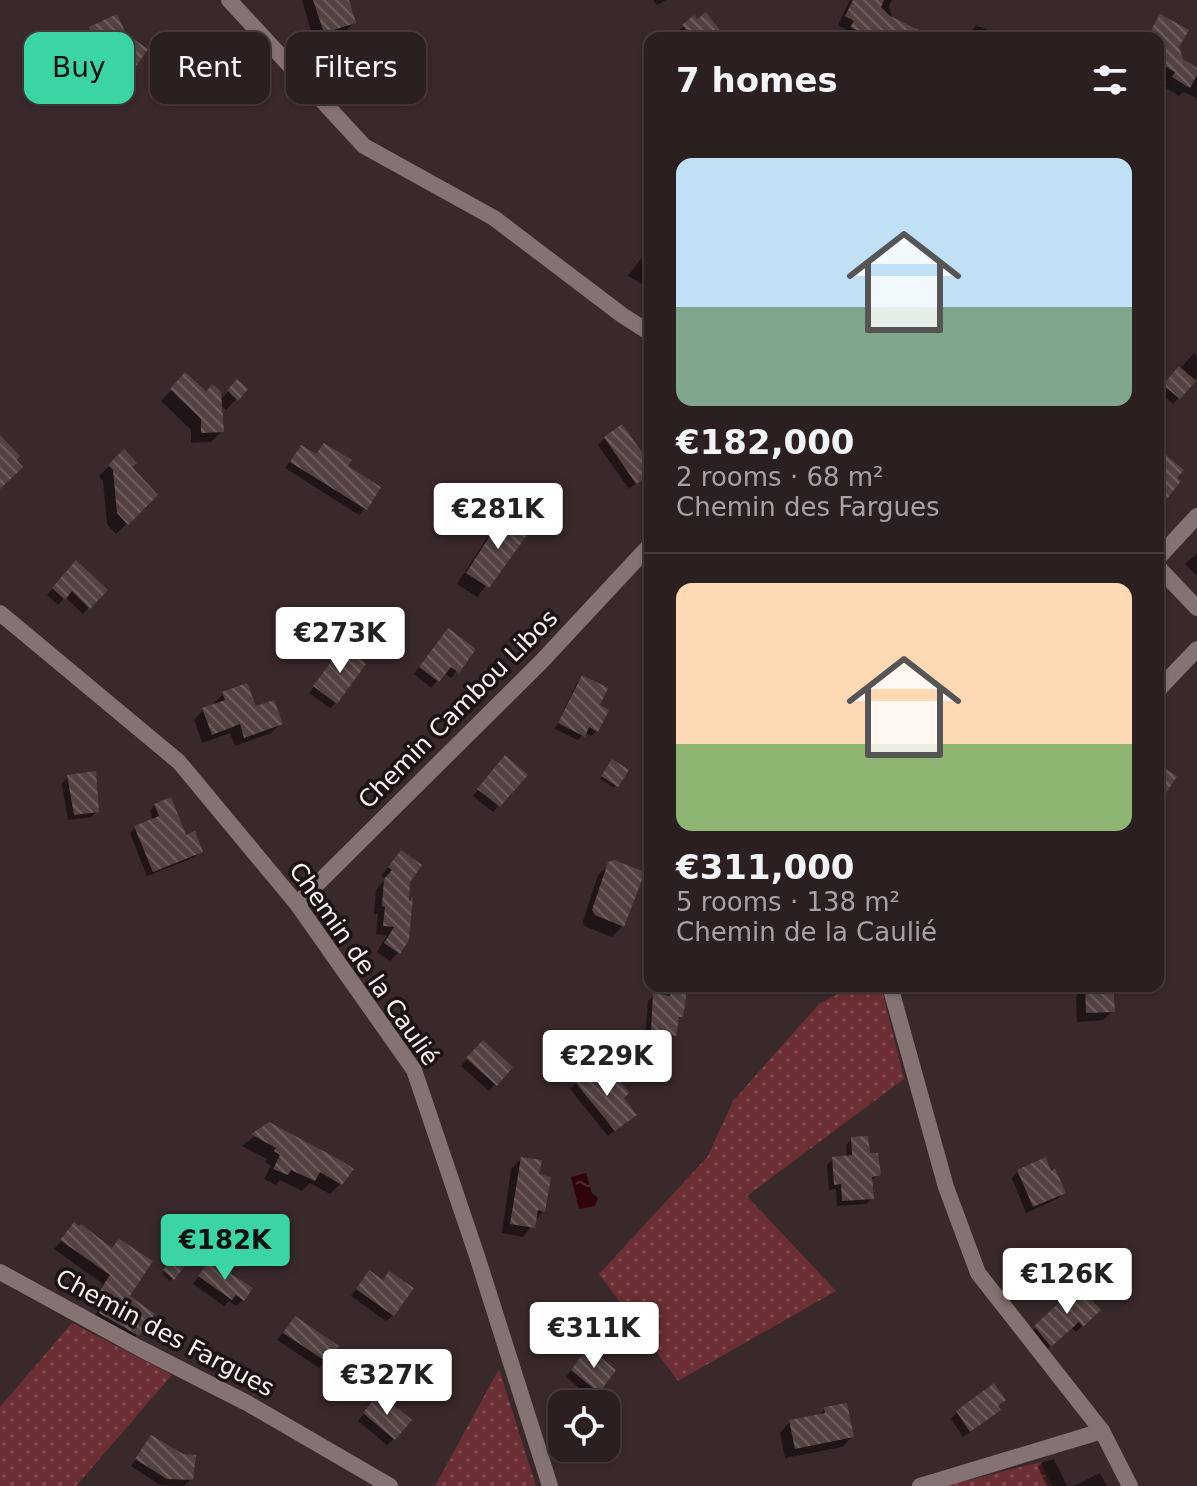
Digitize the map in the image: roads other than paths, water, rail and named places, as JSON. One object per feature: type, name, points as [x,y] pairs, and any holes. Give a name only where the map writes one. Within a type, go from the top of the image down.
[{"type":"street","points":[[229,0],[364,146],[494,218],[644,329]]},
{"type":"street","points":[[1164,552],[1197,516]]},
{"type":"street","name":"Chemin Cambou Libos","points":[[297,904],[541,662],[644,551]]},
{"type":"street","points":[[1164,573],[1197,608]]},
{"type":"street","name":"Chemin de la Caulié","points":[[0,613],[179,762],[297,904],[414,1070],[550,1486]]},
{"type":"street","points":[[1164,684],[1197,649]]},
{"type":"street","points":[[892,992],[946,1187],[978,1273],[1102,1431],[1130,1486]]},
{"type":"street","name":"Chemin des Fargues","points":[[0,1272],[247,1403],[390,1486]]},
{"type":"street","points":[[920,1486],[1102,1431]]},
{"type":"water","points":[[586,1173],[592,1193],[598,1198],[595,1206],[579,1209],[571,1177]]}]
